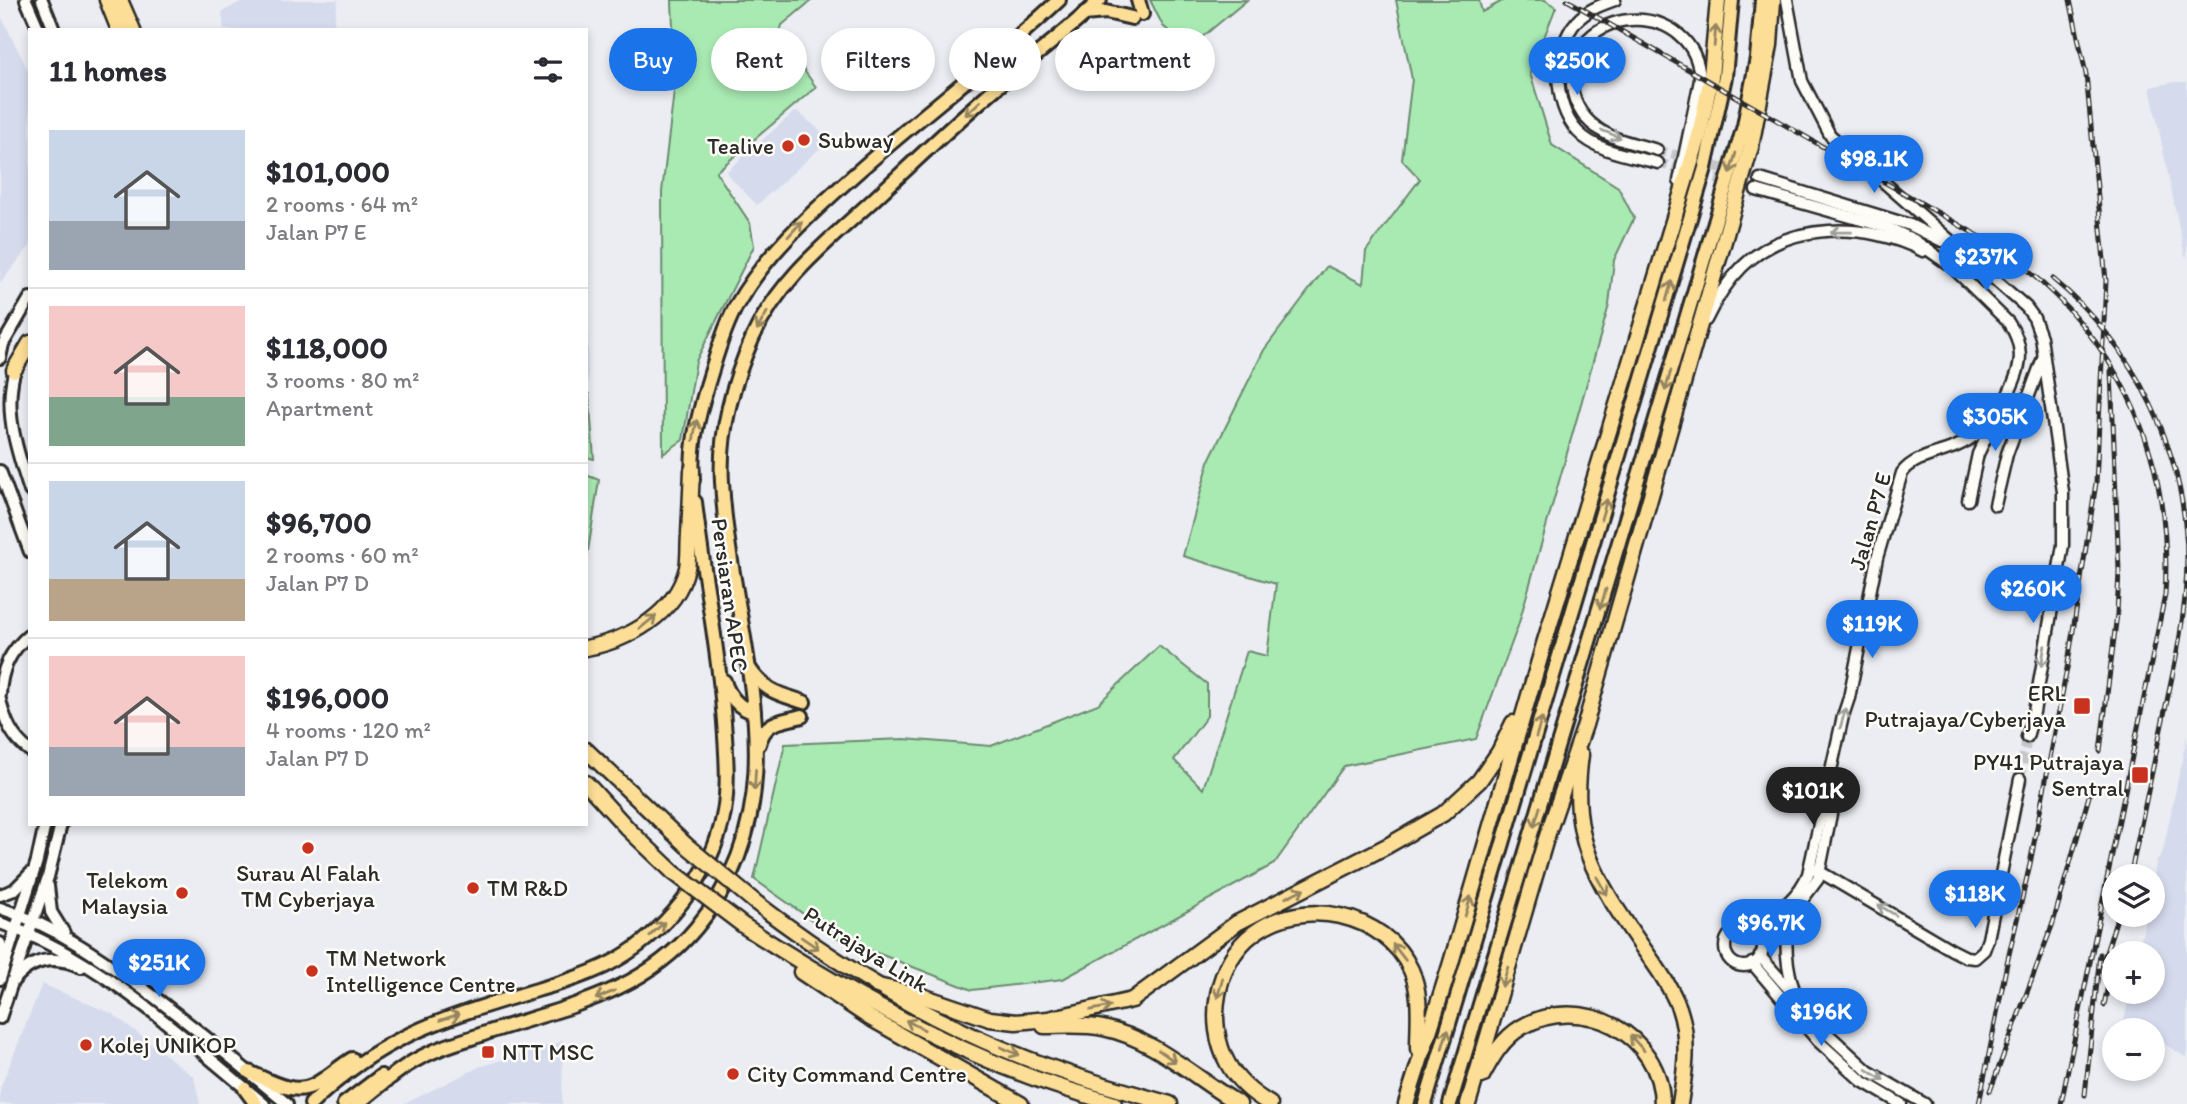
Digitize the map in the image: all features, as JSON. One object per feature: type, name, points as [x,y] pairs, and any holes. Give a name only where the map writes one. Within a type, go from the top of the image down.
[{"type":"highway","points":[[107,0],[118,28]]},
{"type":"highway","points":[[120,0],[132,28]]},
{"type":"highway","points":[[1406,1104],[1450,966],[1699,136],[1711,77],[1718,0]]},
{"type":"highway","points":[[1469,1100],[1545,842],[1585,725],[1751,147],[1770,44],[1773,0]]},
{"type":"highway","points":[[14,370],[28,346]]},
{"type":"highway","points":[[588,648],[628,636],[664,608],[680,589],[687,566],[692,470]]},
{"type":"highway","points":[[877,986],[916,994],[990,1019],[1016,1022],[1105,1008],[1132,1000],[1237,923],[1434,821],[1455,805],[1479,781],[1507,738],[1545,644]]},
{"type":"highway","points":[[1585,725],[1577,802],[1582,839],[1594,872],[1605,892],[1652,961],[1679,1009],[1686,1053],[1679,1104]]},
{"type":"highway","name":"Putrajaya Link","points":[[588,752],[686,845],[755,902],[804,939],[877,986],[955,1027],[1011,1052],[1090,1081],[1170,1104]]},
{"type":"highway","name":"Putrajaya Link","points":[[588,785],[673,872],[746,927],[818,972],[931,1034],[1023,1074],[1114,1104]]},
{"type":"highway","points":[[1270,1104],[1244,1085],[1228,1064],[1219,1041],[1216,1013],[1219,987],[1240,946],[1264,926],[1295,915],[1327,914],[1362,923],[1391,942],[1404,957],[1416,984],[1419,1003],[1418,1064]]},
{"type":"highway","points":[[746,927],[816,982],[1004,1104]]},
{"type":"highway","points":[[916,994],[992,1025],[1091,1026],[1116,1031],[1146,1042],[1239,1104]]},
{"type":"highway","points":[[1469,1100],[1493,1057],[1512,1034],[1543,1018],[1578,1015],[1619,1027],[1641,1046],[1655,1069],[1662,1104]]},
{"type":"highway","points":[[909,1042],[1021,1104]]},
{"type":"main road","points":[[26,0],[38,28]]},
{"type":"main road","points":[[42,0],[53,28]]},
{"type":"main road","name":"Persiaran APEC","points":[[1029,28],[1059,0]]},
{"type":"main road","points":[[1036,28],[1069,0]]},
{"type":"main road","points":[[1041,49],[1046,40],[1089,0]]},
{"type":"main road","name":"Persiaran APEC","points":[[1041,50],[1100,0]]},
{"type":"main road","points":[[1084,14],[1106,12],[1137,16],[1138,0]]},
{"type":"main road","points":[[1425,1104],[1705,167],[1724,77],[1732,0]]},
{"type":"main road","points":[[1450,1104],[1744,126],[1757,58],[1762,0]]},
{"type":"main road","name":"Persiaran APEC","points":[[311,1104],[354,1066],[414,1031],[450,1016],[582,976],[621,957],[652,934],[687,895],[699,877],[721,826],[726,794],[726,739],[721,671],[697,523],[692,470],[696,422],[727,328],[741,298],[773,254],[803,221],[861,169],[955,91]]},
{"type":"main road","name":"Persiaran APEC","points":[[746,701],[747,665],[721,480],[726,420],[736,382],[753,337],[768,311],[803,264],[992,91]]},
{"type":"main road","points":[[0,358],[3,344],[28,301]]},
{"type":"main road","points":[[28,336],[14,370],[11,393],[11,418],[16,447],[28,485]]},
{"type":"main road","points":[[0,471],[28,547]]},
{"type":"main road","points":[[28,636],[17,645],[6,662],[0,698],[4,718],[13,735],[28,749]]},
{"type":"main road","points":[[747,665],[770,691],[804,702]]},
{"type":"main road","points":[[721,671],[727,692],[746,701]]},
{"type":"main road","points":[[344,1104],[382,1076],[456,1042],[603,996],[638,979],[670,955],[706,915],[733,872],[752,815],[757,751],[754,712],[747,710],[746,701]]},
{"type":"main road","points":[[726,739],[731,719],[746,701]]},
{"type":"main road","points":[[757,751],[762,731],[772,724],[802,716]]},
{"type":"main road","points":[[1,977],[45,826]]},
{"type":"main road","points":[[0,1018],[49,873],[61,826]]},
{"type":"main road","points":[[0,895],[8,894],[21,884],[35,867]]},
{"type":"main road","points":[[49,873],[51,912],[68,937]]},
{"type":"main road","points":[[0,908],[33,919],[68,937],[118,970],[287,1104]]},
{"type":"main road","points":[[0,923],[29,933],[72,956],[115,984],[264,1104]]},
{"type":"main road","points":[[0,943],[3,955],[1,977]]},
{"type":"main road","points":[[12,984],[29,966],[56,959],[72,963],[115,984]]},
{"type":"main road","points":[[249,1072],[290,1088],[302,1089],[314,1085],[369,1049],[414,1031]]},
{"type":"main road","points":[[356,1104],[404,1067]]},
{"type":"main road","points":[[245,1089],[257,1104]]},
{"type":"street","points":[[1615,0],[1585,13],[1569,33],[1560,56],[1560,93],[1570,121],[1588,140],[1617,152],[1658,163]]},
{"type":"street","points":[[1787,0],[1802,81],[1830,135],[2026,307],[2034,318],[2045,355],[2049,404],[2063,492],[2063,545],[2034,712],[2027,737]]},
{"type":"street","points":[[1657,150],[1605,133],[1590,122],[1576,105],[1572,85],[1576,53],[1587,32],[1612,15],[1626,12],[1664,18],[1682,32],[1700,63],[1700,80],[1669,230]]},
{"type":"street","points":[[1760,179],[1910,225],[1931,234],[1966,256]]},
{"type":"street","points":[[1756,190],[1898,232],[1930,249],[1951,266],[2015,332],[2021,359],[2015,383],[1978,454],[1968,500]]},
{"type":"street","points":[[1678,403],[1706,320],[1720,292],[1744,265],[1774,245],[1809,233],[1861,232],[1899,241],[1951,266]]},
{"type":"street","points":[[1995,505],[2007,454],[2045,355]]},
{"type":"street","name":"Jalan P7 E","points":[[1761,940],[1814,887],[1821,871],[1843,716],[1877,558],[1902,473],[1915,462],[1961,445],[1973,437],[1993,418],[2005,401]]},
{"type":"street","points":[[1810,866],[1952,950],[1975,958],[1984,950],[1990,930],[2020,779]]},
{"type":"street","name":"Jalan P7 E","points":[[1754,931],[1805,882],[1832,788]]},
{"type":"street","points":[[1789,914],[1785,945],[1788,969],[1798,1000]]},
{"type":"street","points":[[1742,928],[1754,931],[1762,945],[1756,960],[1746,965],[1735,963],[1725,949],[1727,937],[1742,928]]},
{"type":"street","points":[[1756,960],[1868,1071],[1921,1101]]},
{"type":"street","points":[[1756,960],[1818,1041],[1862,1082],[1902,1104]]},
{"type":"shaded area","points":[[244,0],[338,0],[333,28],[224,28],[222,12]]},
{"type":"shaded area","points":[[0,14],[28,70],[28,248],[0,283]]},
{"type":"shaded area","points":[[2187,82],[2187,256],[2150,87]]},
{"type":"shaded area","points":[[798,112],[830,139],[757,205],[727,174],[728,170],[793,113]]},
{"type":"shaded area","points":[[588,226],[589,226],[588,381]]},
{"type":"shaded area","points":[[2187,736],[2187,1058],[2165,1044],[2165,1018],[2125,1018],[2128,1004],[2165,1004],[2165,941],[2141,941],[2144,927],[2165,927],[2165,864],[2156,864],[2163,851]]},
{"type":"shaded area","name":"Kolej UNIKOP","points":[[42,984],[113,1014],[194,1077],[200,1104],[0,1104],[0,1089]]},
{"type":"shaded area","points":[[563,1041],[562,1104],[404,1104],[479,1067]]},
{"type":"green space","points":[[672,0],[812,0],[781,28],[711,28],[711,91],[807,91],[807,74],[816,87],[716,172],[750,223],[754,246],[696,361],[683,440],[663,454],[662,192],[674,91],[697,91],[697,28],[673,28]]},
{"type":"green space","points":[[1150,0],[1247,0],[1213,28],[1163,26]]},
{"type":"green space","points":[[1396,0],[1479,0],[1482,12],[1504,0],[1545,0],[1556,7],[1530,73],[1552,145],[1618,187],[1634,218],[1614,260],[1609,305],[1518,626],[1476,739],[1344,766],[1274,864],[1063,979],[972,990],[836,937],[754,879],[785,744],[904,739],[991,746],[1098,704],[1159,646],[1207,684],[1207,716],[1174,760],[1203,789],[1247,651],[1267,656],[1276,584],[1183,556],[1210,458],[1264,350],[1327,266],[1363,284],[1366,251],[1420,179],[1402,160],[1412,79]]},
{"type":"green space","points":[[588,394],[589,394],[594,459],[588,458]]},
{"type":"green space","points":[[588,476],[599,480],[588,551]]},
{"type":"tunnel","points":[[1657,150],[1760,179]]},
{"type":"tunnel","points":[[1658,163],[1756,190]]},
{"type":"tunnel","points":[[2020,779],[2027,737]]},
{"type":"railway","points":[[1567,0],[1989,242],[2033,275],[2070,311],[2102,351],[2127,394],[2146,440],[2159,489],[2165,541],[2165,595],[2061,1104]]},
{"type":"railway","points":[[1979,1104],[2030,864],[2068,663],[2096,483],[2106,281],[2086,74],[2070,0]]},
{"type":"railway","points":[[2053,279],[2082,306],[2108,336],[2131,369],[2166,440],[2184,518],[2187,577],[2180,634],[2133,864]]},
{"type":"railway","points":[[2100,751],[2117,614],[2119,571],[2111,371]]},
{"type":"railway","points":[[1990,1091],[2053,923],[2091,789]]},
{"type":"railway","points":[[2110,941],[2114,927]]},
{"type":"railway","points":[[2085,1095],[2100,954]]},
{"type":"place","name":"Subway","points":[[804,140]]},
{"type":"place","name":"Tealive","points":[[788,146]]},
{"type":"place","name":"ERL Putrajaya/Cyberjaya","points":[[2082,706]]},
{"type":"place","name":"PY41 Putrajaya Sentral","points":[[2140,775]]},
{"type":"place","name":"Surau Al Falah TM Cyberjaya","points":[[308,848]]},
{"type":"place","name":"TM R&D","points":[[473,888]]},
{"type":"place","name":"Telekom Malaysia","points":[[182,893]]},
{"type":"place","name":"TM Network Intelligence Centre","points":[[312,971]]},
{"type":"place","name":"Kolej UNIKOP","points":[[86,1045]]},
{"type":"place","name":"NTT MSC","points":[[488,1052]]},
{"type":"place","name":"City Command Centre","points":[[733,1074]]}]
